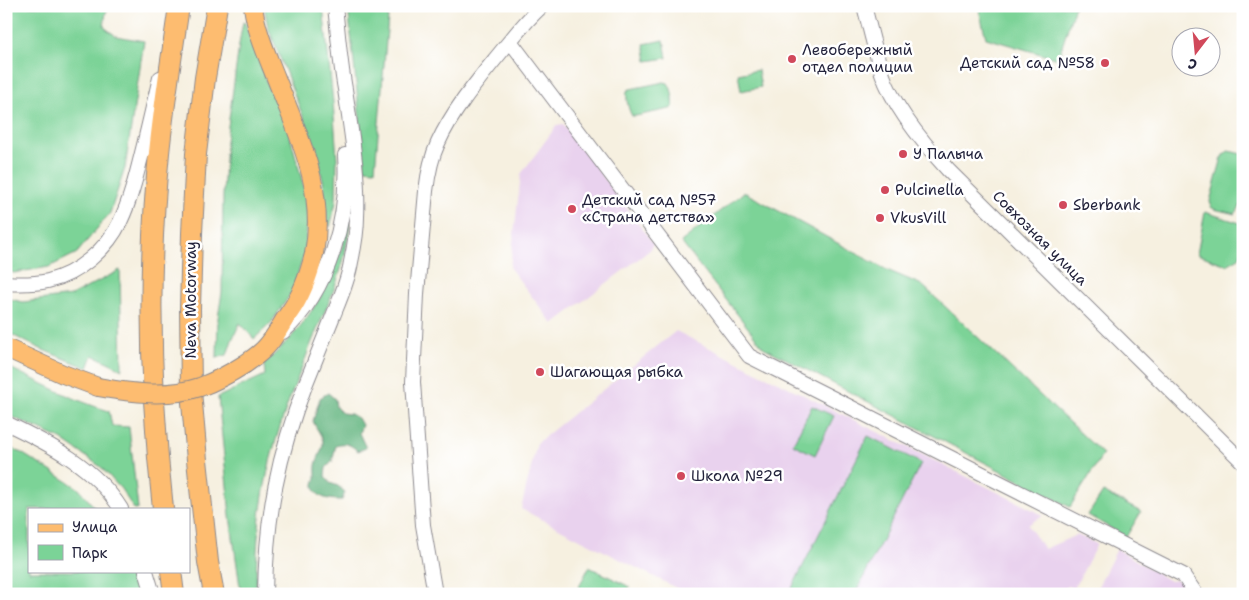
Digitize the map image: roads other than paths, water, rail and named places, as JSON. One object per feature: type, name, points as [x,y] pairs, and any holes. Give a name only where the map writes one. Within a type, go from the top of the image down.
[{"type":"highway","points":[[163,508],[153,394],[151,311],[153,231],[159,153],[179,6]]},
{"type":"highway","name":"Neva Motorway","points":[[214,594],[208,562],[196,460],[191,391],[190,309],[196,154],[205,78],[217,6]]},
{"type":"highway","points":[[171,572],[174,594]]},
{"type":"main road","points":[[6,348],[63,374],[98,386],[139,393],[178,392],[199,387],[224,377],[245,364],[266,347],[293,308],[308,276],[316,238],[316,206],[312,176],[306,154],[269,59],[255,18],[253,6]]},
{"type":"street","points":[[6,283],[27,284],[50,280],[73,271],[91,259],[107,242],[119,223],[139,164],[179,6]]},
{"type":"street","points":[[266,347],[304,309],[323,276],[337,235],[344,198],[346,168],[335,6]]},
{"type":"street","points":[[435,594],[423,524],[414,396],[417,294],[428,174],[438,143],[470,92],[519,29],[542,6]]},
{"type":"street","name":"Совхозная улица","points":[[864,6],[882,74],[890,93],[933,153],[1243,462]]},
{"type":"street","points":[[510,41],[749,356],[1183,576],[1196,594]]},
{"type":"street","points":[[266,594],[269,523],[279,464],[292,422],[343,292],[351,265],[355,241],[358,218],[357,193],[353,146],[340,62]]},
{"type":"street","points":[[6,423],[87,469],[102,483],[120,508]]},
{"type":"street","points":[[146,572],[153,594]]},
{"type":"place","name":"Левобережный отдел полиции","points":[[792,59]]},
{"type":"place","name":"Детский сад №58","points":[[1105,63]]},
{"type":"place","name":"У Палыча","points":[[903,154]]},
{"type":"place","name":"Pulcinella","points":[[885,190]]},
{"type":"place","name":"Sberbank","points":[[1063,205]]},
{"type":"place","name":"Детский сад №57 «Страна детства»","points":[[572,209]]},
{"type":"place","name":"VkusVill","points":[[880,218]]},
{"type":"place","name":"Шагающая рыбка","points":[[540,372]]},
{"type":"place","name":"Школа №29","points":[[681,476]]}]
